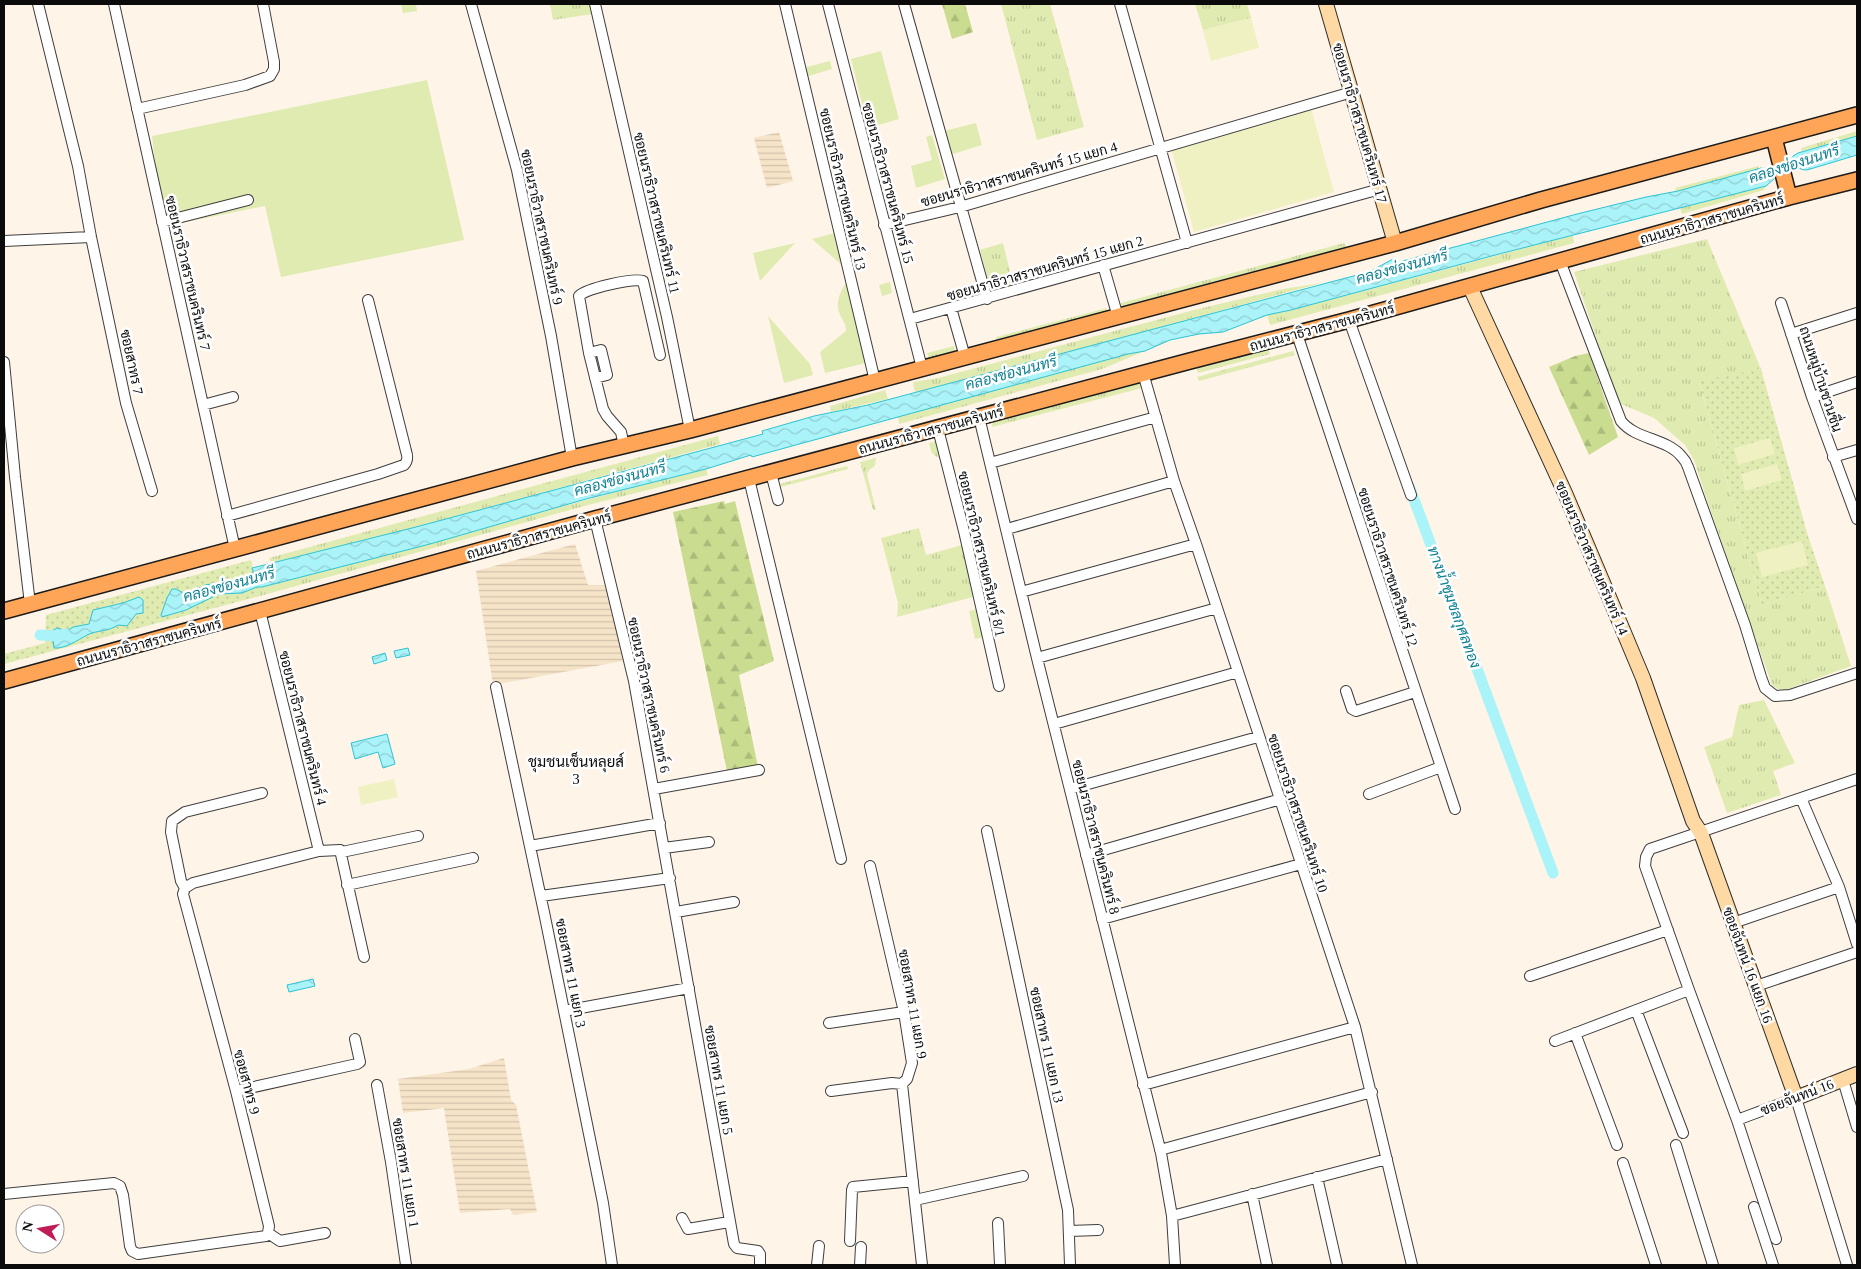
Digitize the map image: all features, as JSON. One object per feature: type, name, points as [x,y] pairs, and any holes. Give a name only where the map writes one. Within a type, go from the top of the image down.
[{"type":"main road","points":[[4,611],[572,458],[690,430],[1395,243],[1541,200],[1857,115]]},
{"type":"main road","points":[[1774,138],[1789,197]]},
{"type":"main road","name":"ถนนนราธิวาสราชนครินทร์","points":[[4,680],[260,612],[595,519],[1349,320],[1789,197],[1857,180]]},
{"type":"street","name":"ซอยสาทร 7","points":[[38,4],[78,166],[126,403],[152,491]]},
{"type":"street","name":"ซอยนราธิวาสราชนครินทร์ 7","points":[[114,4],[235,549]]},
{"type":"street","points":[[137,110],[245,84],[270,76],[274,69],[274,62],[263,4]]},
{"type":"street","name":"ซอยนราธิวาสราชนครินทร์ 9","points":[[471,4],[517,170],[551,336],[572,458]]},
{"type":"street","name":"ซอยนราธิวาสราชนครินทร์ 11","points":[[595,4],[665,308],[690,430]]},
{"type":"street","name":"ซอยนราธิวาสราชนครินทร์ 13","points":[[785,4],[875,381]]},
{"type":"street","name":"ซอยนราธิวาสราชนครินทร์ 15","points":[[828,4],[922,368]]},
{"type":"street","points":[[904,4],[987,299]]},
{"type":"street","points":[[1120,4],[1187,243]]},
{"type":"street","name":"ซอยนราธิวาสราชนครินทร์ 17","points":[[1326,4],[1395,243]]},
{"type":"street","name":"ซอยนราธิวาสราชนครินทร์ 15 แยก 4","points":[[884,225],[960,207],[1352,92]]},
{"type":"street","name":"ซอยนราธิวาสราชนครินทร์ 15 แยก 2","points":[[910,319],[1380,189]]},
{"type":"street","points":[[162,222],[248,200]]},
{"type":"street","points":[[4,241],[91,237]]},
{"type":"street","points":[[1560,261],[1621,421],[1626,428],[1673,449],[1682,456],[1688,467],[1745,625],[1765,688],[1775,696],[1790,695],[1857,673]]},
{"type":"street","points":[[1103,266],[1118,316]]},
{"type":"street","points":[[624,446],[621,432],[607,416],[604,409],[595,378],[579,296],[587,290],[639,280],[643,282],[660,355]]},
{"type":"street","name":"ซอยนราธิวาสราชนครินทร์ 14","points":[[1470,287],[1565,493],[1616,612],[1643,678],[1693,821],[1700,833]]},
{"type":"street","points":[[227,516],[378,474],[406,463],[406,451],[368,300]]},
{"type":"street","name":"ถนนหมู่บ้านชวนชื่น","points":[[1781,302],[1833,457],[1857,519]]},
{"type":"street","points":[[951,308],[965,358]]},
{"type":"street","points":[[1791,334],[1857,313]]},
{"type":"street","points":[[1349,320],[1411,495]]},
{"type":"street","name":"ซอยนราธิวาสราชนครินทร์ 12","points":[[1297,334],[1455,809]]},
{"type":"street","points":[[4,362],[30,604]]},
{"type":"street","name":"ซอยนราธิวาสราชนครินทร์ 10","points":[[1143,373],[1174,481],[1258,737],[1281,799],[1355,1027],[1412,1265]]},
{"type":"street","points":[[1812,397],[1857,382]]},
{"type":"street","points":[[203,405],[233,397]]},
{"type":"street","name":"ซอยนราธิวาสราชนครินทร์ 8","points":[[979,417],[1160,1150],[1172,1216],[1175,1265]]},
{"type":"street","points":[[990,463],[1156,417]]},
{"type":"street","name":"ซอยนราธิวาสราชนครินทร์ 8/1","points":[[938,429],[966,537],[999,686]]},
{"type":"street","points":[[1833,457],[1857,450]]},
{"type":"street","points":[[771,473],[778,500]]},
{"type":"street","points":[[749,479],[841,859]]},
{"type":"street","points":[[1007,530],[1174,481]]},
{"type":"street","name":"ซอยนราธิวาสราชนครินทร์ 6","points":[[595,519],[630,659],[670,878]]},
{"type":"street","points":[[1021,592],[1196,544]]},
{"type":"street","points":[[1037,658],[1217,608]]},
{"type":"street","name":"ซอยนราธิวาสราชนครินทร์ 4","points":[[260,612],[319,852]]},
{"type":"street","points":[[1054,724],[1238,672]]},
{"type":"street","name":"ซอยสาทร 11 แยก 3","points":[[496,687],[541,896],[603,1203],[612,1265]]},
{"type":"street","points":[[1346,692],[1352,709],[1356,712],[1415,692]]},
{"type":"street","points":[[1070,789],[1258,737]]},
{"type":"street","points":[[1369,794],[1441,766]]},
{"type":"street","points":[[654,789],[759,770]]},
{"type":"street","points":[[1776,1239],[1737,1120],[1645,866],[1646,857],[1650,850],[1857,779]]},
{"type":"street","name":"ซอยสาทร 9","points":[[262,793],[185,812],[172,821],[171,832],[184,888],[183,894],[236,1091],[269,1226],[268,1233]]},
{"type":"street","points":[[1801,798],[1839,887],[1857,944]]},
{"type":"street","points":[[1086,855],[1281,799]]},
{"type":"street","points":[[530,846],[660,823]]},
{"type":"street","name":"ซอยสาทร 11 แยก 13","points":[[987,831],[1060,1168],[1069,1218],[1070,1265]]},
{"type":"street","name":"ซอยจันทน์ 16 แยก 16","points":[[1700,833],[1796,1098]]},
{"type":"street","points":[[184,888],[193,883],[319,852],[338,849],[342,852],[418,836]]},
{"type":"street","points":[[664,848],[709,842]]},
{"type":"street","points":[[342,852],[347,885],[364,957]]},
{"type":"street","points":[[347,885],[473,858]]},
{"type":"street","points":[[1102,919],[1301,864]]},
{"type":"street","name":"ซอยสาทร 11 แยก 9","points":[[870,866],[904,1012],[912,1062],[907,1079],[902,1084]]},
{"type":"street","points":[[541,896],[670,878]]},
{"type":"street","name":"ซอยสาทร 11 แยก 5","points":[[670,878],[729,1222],[735,1247],[758,1250],[760,1265]]},
{"type":"street","points":[[1733,923],[1839,887]]},
{"type":"street","points":[[676,912],[734,902]]},
{"type":"street","points":[[1530,976],[1668,930]]},
{"type":"street","points":[[1756,986],[1857,952]]},
{"type":"street","points":[[564,1011],[689,988]]},
{"type":"street","points":[[1555,1040],[1689,990]]},
{"type":"street","points":[[1636,1010],[1683,1133]]},
{"type":"street","points":[[829,1023],[904,1012]]},
{"type":"street","points":[[1144,1085],[1355,1027]]},
{"type":"street","points":[[1575,1033],[1617,1145]]},
{"type":"street","points":[[236,1091],[357,1064],[360,1062],[360,1057],[355,1039]]},
{"type":"street","name":"ซอยจันทน์ 16","points":[[1737,1120],[1857,1074]]},
{"type":"street","points":[[1843,1080],[1857,1127]]},
{"type":"street","points":[[831,1091],[892,1083],[902,1084],[922,1265]]},
{"type":"street","name":"ซอยสาทร 11 แยก 1","points":[[377,1084],[406,1265]]},
{"type":"street","points":[[1160,1150],[1372,1092]]},
{"type":"street","points":[[1796,1098],[1847,1265]]},
{"type":"street","points":[[1676,1145],[1714,1265]]},
{"type":"street","points":[[1172,1216],[1387,1158]]},
{"type":"street","points":[[1623,1163],[1656,1265]]},
{"type":"street","points":[[915,1200],[1023,1176]]},
{"type":"street","points":[[1317,1177],[1337,1265]]},
{"type":"street","points":[[850,1241],[853,1187],[913,1181]]},
{"type":"street","points":[[4,1194],[114,1183],[120,1186],[124,1195],[130,1246],[132,1251],[138,1254],[263,1237],[268,1233],[280,1241],[325,1234]]},
{"type":"street","points":[[1252,1194],[1267,1265]]},
{"type":"street","points":[[1754,1207],[1773,1265]]},
{"type":"street","points":[[682,1218],[688,1229],[729,1222]]},
{"type":"street","points":[[998,1223],[1000,1265]]},
{"type":"street","points":[[1069,1231],[1098,1230]]},
{"type":"street","points":[[817,1265],[819,1246]]},
{"type":"street","points":[[860,1265],[861,1247]]},
{"type":"shaded area","points":[[779,132],[793,181],[767,188],[754,138]]},
{"type":"shaded area","points":[[575,544],[588,585],[607,585],[623,661],[493,685],[476,571]]},
{"type":"shaded area","points":[[504,1058],[511,1100],[516,1105],[537,1212],[513,1215],[510,1209],[460,1213],[444,1108],[403,1113],[398,1079],[469,1069]]},
{"type":"green space","points":[[401,4],[416,4],[417,11],[403,13]]},
{"type":"green space","points":[[550,4],[591,4],[593,14],[553,20]]},
{"type":"green space","points":[[942,4],[965,4],[973,32],[952,39]]},
{"type":"green space","points":[[1001,4],[1050,4],[1084,127],[1037,140]]},
{"type":"green space","points":[[1195,4],[1247,4],[1251,18],[1203,30]]},
{"type":"green space","points":[[1251,18],[1259,48],[1211,61],[1203,30]]},
{"type":"green space","points":[[881,51],[899,119],[868,128],[851,59]]},
{"type":"green space","points":[[830,61],[832,69],[805,77],[803,68]]},
{"type":"green space","points":[[427,80],[464,240],[281,277],[265,206],[171,225],[157,180],[152,136]]},
{"type":"green space","points":[[1311,108],[1334,192],[1194,232],[1171,148]]},
{"type":"green space","points":[[976,123],[982,145],[950,155],[944,131]]},
{"type":"green space","points":[[1857,131],[1857,136],[1802,151],[1801,148]]},
{"type":"green space","points":[[932,135],[945,179],[916,188],[911,166],[932,160],[926,137]]},
{"type":"green space","points":[[1759,166],[1758,169],[1676,192],[1675,188]]},
{"type":"green space","points":[[1766,186],[1764,190],[1682,214],[1680,208]]},
{"type":"green space","points":[[835,233],[843,266],[812,239]]},
{"type":"green space","points":[[1573,235],[1574,243],[1270,325],[1267,315],[1345,296]]},
{"type":"green space","points":[[1707,239],[1761,369],[1699,382],[1762,605],[1825,586],[1851,666],[1785,690],[1778,689],[1772,685],[1694,460],[1685,445],[1654,418],[1621,404],[1612,385],[1574,272]]},
{"type":"green space","points":[[795,243],[760,281],[753,253]]},
{"type":"green space","points":[[1003,243],[1013,284],[991,290],[980,250]]},
{"type":"green space","points":[[1344,243],[1346,247],[1121,307],[1121,303]]},
{"type":"green space","points":[[847,281],[866,363],[825,373],[820,352],[846,331],[839,312],[838,300]]},
{"type":"green space","points":[[890,282],[892,293],[882,296],[879,285]]},
{"type":"green space","points":[[1321,283],[1015,367],[915,392],[913,382],[938,378],[1194,310],[1283,289]]},
{"type":"green space","points":[[1107,308],[1107,311],[997,341],[996,337]]},
{"type":"green space","points":[[768,316],[810,364],[813,375],[784,383]]},
{"type":"green space","points":[[954,346],[955,352],[929,359],[927,353]]},
{"type":"green space","points":[[1268,348],[1270,354],[1198,373],[1196,367]]},
{"type":"green space","points":[[1145,351],[1102,369],[899,424],[898,417]]},
{"type":"green space","points":[[1293,351],[1295,355],[1199,381],[1197,377]]},
{"type":"green space","points":[[1589,353],[1618,437],[1589,455],[1549,367],[1575,356]]},
{"type":"green space","points":[[1761,369],[1808,536],[1825,586],[1762,605],[1699,381]]},
{"type":"green space","points":[[1141,384],[1142,388],[992,427],[993,420]]},
{"type":"green space","points":[[885,390],[888,399],[831,412],[830,406]]},
{"type":"green space","points":[[718,436],[720,444],[416,527],[271,563],[269,558]]},
{"type":"green space","points":[[1770,438],[1775,454],[1738,465],[1734,448]]},
{"type":"green space","points":[[937,441],[941,458],[934,455],[929,443]]},
{"type":"green space","points":[[876,458],[875,466],[867,474],[876,510],[873,510],[860,462]]},
{"type":"green space","points":[[1777,464],[1782,480],[1745,491],[1741,474]]},
{"type":"green space","points":[[847,466],[848,469],[781,487],[780,484]]},
{"type":"green space","points":[[706,469],[708,475],[588,505],[260,596],[257,587],[317,573]]},
{"type":"green space","points":[[724,501],[725,504],[735,501],[774,661],[739,675],[758,767],[727,771],[673,512]]},
{"type":"green space","points":[[919,528],[926,555],[962,545],[973,597],[897,617],[898,603],[881,538]]},
{"type":"green space","points":[[1802,541],[1808,565],[1762,577],[1756,553]]},
{"type":"green space","points":[[251,560],[260,596],[4,664],[4,654],[45,643],[46,615]]},
{"type":"green space","points":[[977,609],[984,637],[975,639],[969,611]]},
{"type":"green space","points":[[1764,700],[1795,763],[1773,771],[1781,795],[1727,813],[1704,747],[1732,737],[1739,705]]},
{"type":"green space","points":[[394,779],[398,797],[361,805],[358,787]]},
{"type":"water","points":[[1857,136],[1857,155],[1807,170],[1799,168],[1794,162],[1793,156],[1798,153]]},
{"type":"water","points":[[1761,168],[1772,170],[1774,179],[1766,186],[1267,315],[1223,332],[1199,334],[1170,340],[1145,351],[1128,354],[752,457],[751,455],[706,469],[586,499],[430,544],[257,587],[242,593],[219,594],[186,610],[162,617],[161,615],[172,589],[185,594],[190,593],[205,585],[233,581],[254,575],[252,568],[416,527],[763,434],[762,431],[814,416],[868,405],[1369,272],[1393,259],[1395,263],[1577,214],[1678,191]]},
{"type":"water","points":[[139,597],[143,600],[143,613],[136,614],[127,626],[118,625],[110,629],[91,633],[67,646],[54,648],[52,631],[57,628],[67,631],[73,627],[89,624],[93,610]]},
{"type":"water","points":[[408,648],[410,655],[396,658],[394,651]]},
{"type":"water","points":[[385,653],[387,660],[374,664],[372,657]]},
{"type":"water","points":[[387,734],[395,764],[383,768],[378,752],[355,759],[351,743]]},
{"type":"water","points":[[313,979],[315,986],[289,992],[287,985]]},
{"type":"waterway","name":"คลองช่องนนทรี","points":[[1758,176],[1809,157]]},
{"type":"waterway","name":"ทางน้ำชุมชลกุศลทอง","points":[[1409,486],[1553,873]]},
{"type":"waterway","name":"คลองช่องนนทรี","points":[[40,635],[58,636],[65,634]]},
{"type":"district","name":"ชุมชนเซ็นหลุยส์ 3","points":[[576,770]]}]
